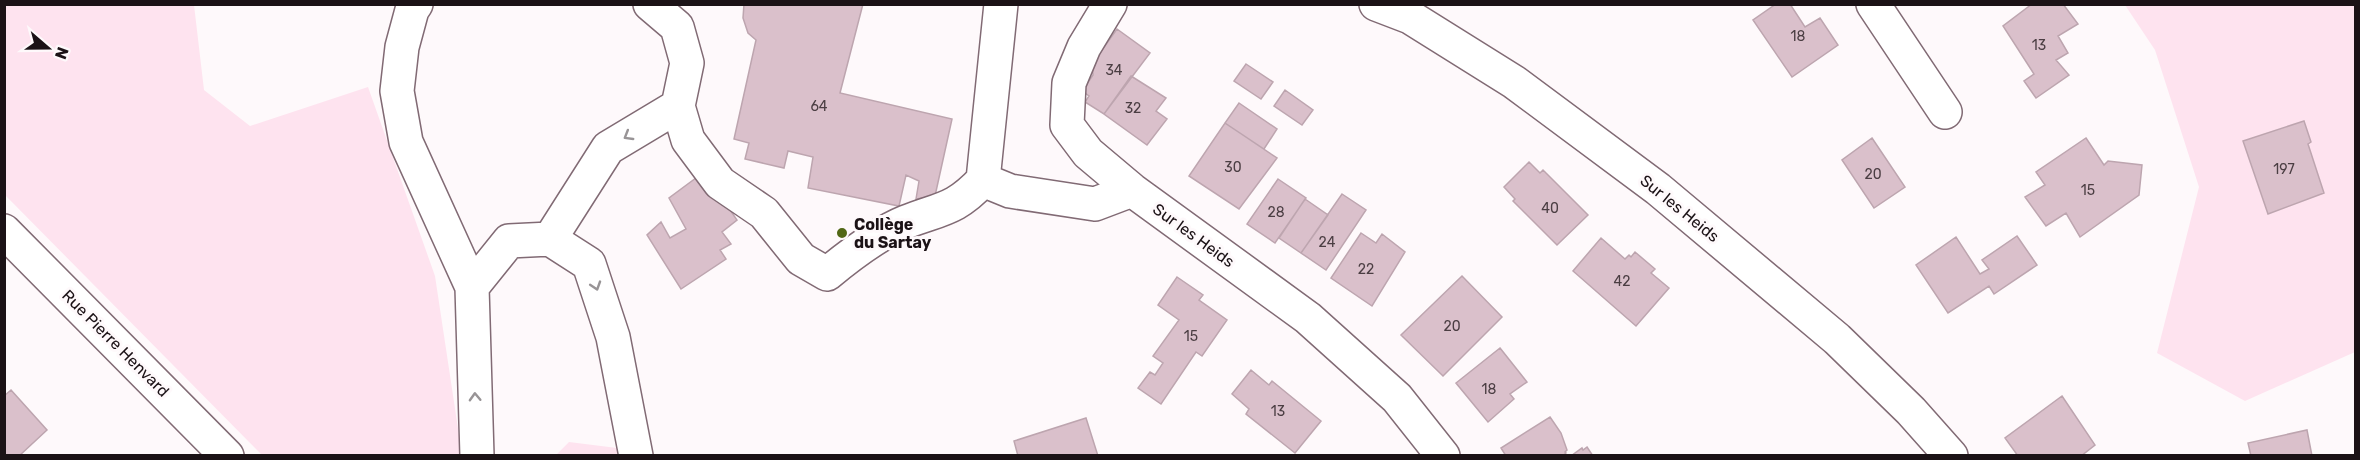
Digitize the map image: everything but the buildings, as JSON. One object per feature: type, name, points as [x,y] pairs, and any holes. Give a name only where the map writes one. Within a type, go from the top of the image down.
[{"type":"street","points":[[416,4],[412,10],[402,47],[397,91],[406,142],[472,287],[477,456]]},
{"type":"street","points":[[650,4],[677,27],[687,63],[678,106],[688,140],[720,183],[764,213],[801,259],[828,273],[853,253],[905,223],[944,211],[968,196],[983,180],[1001,4]]},
{"type":"street","name":"Sur les Heids","points":[[1110,4],[1084,47],[1069,84],[1067,125],[1088,153],[1132,190],[1308,318],[1397,398],[1443,456]]},
{"type":"street","name":"Sur les Heids","points":[[1376,4],[1410,16],[1514,82],[1683,208],[1837,339],[1911,411],[1951,456]]},
{"type":"street","points":[[1873,4],[1946,112]]},
{"type":"street","points":[[550,239],[608,148],[678,106]]},
{"type":"street","points":[[983,180],[1010,191],[1095,204],[1132,190]]},
{"type":"street","name":"Rue Pierre Henvard","points":[[4,231],[227,456]]},
{"type":"street","points":[[472,287],[509,241],[550,239],[589,264],[613,337],[636,456]]},
{"type":"shaded area","points":[[4,5],[194,5],[204,90],[250,126],[368,87],[435,276],[462,455],[262,455],[5,195]]},
{"type":"shaded area","points":[[2125,5],[2355,5],[2355,352],[2245,401],[2157,353],[2199,187],[2155,50]]},
{"type":"shaded area","points":[[569,442],[617,448],[617,455],[556,455]]},
{"type":"place","name":"Collège du Sartay","points":[[842,233]]}]
